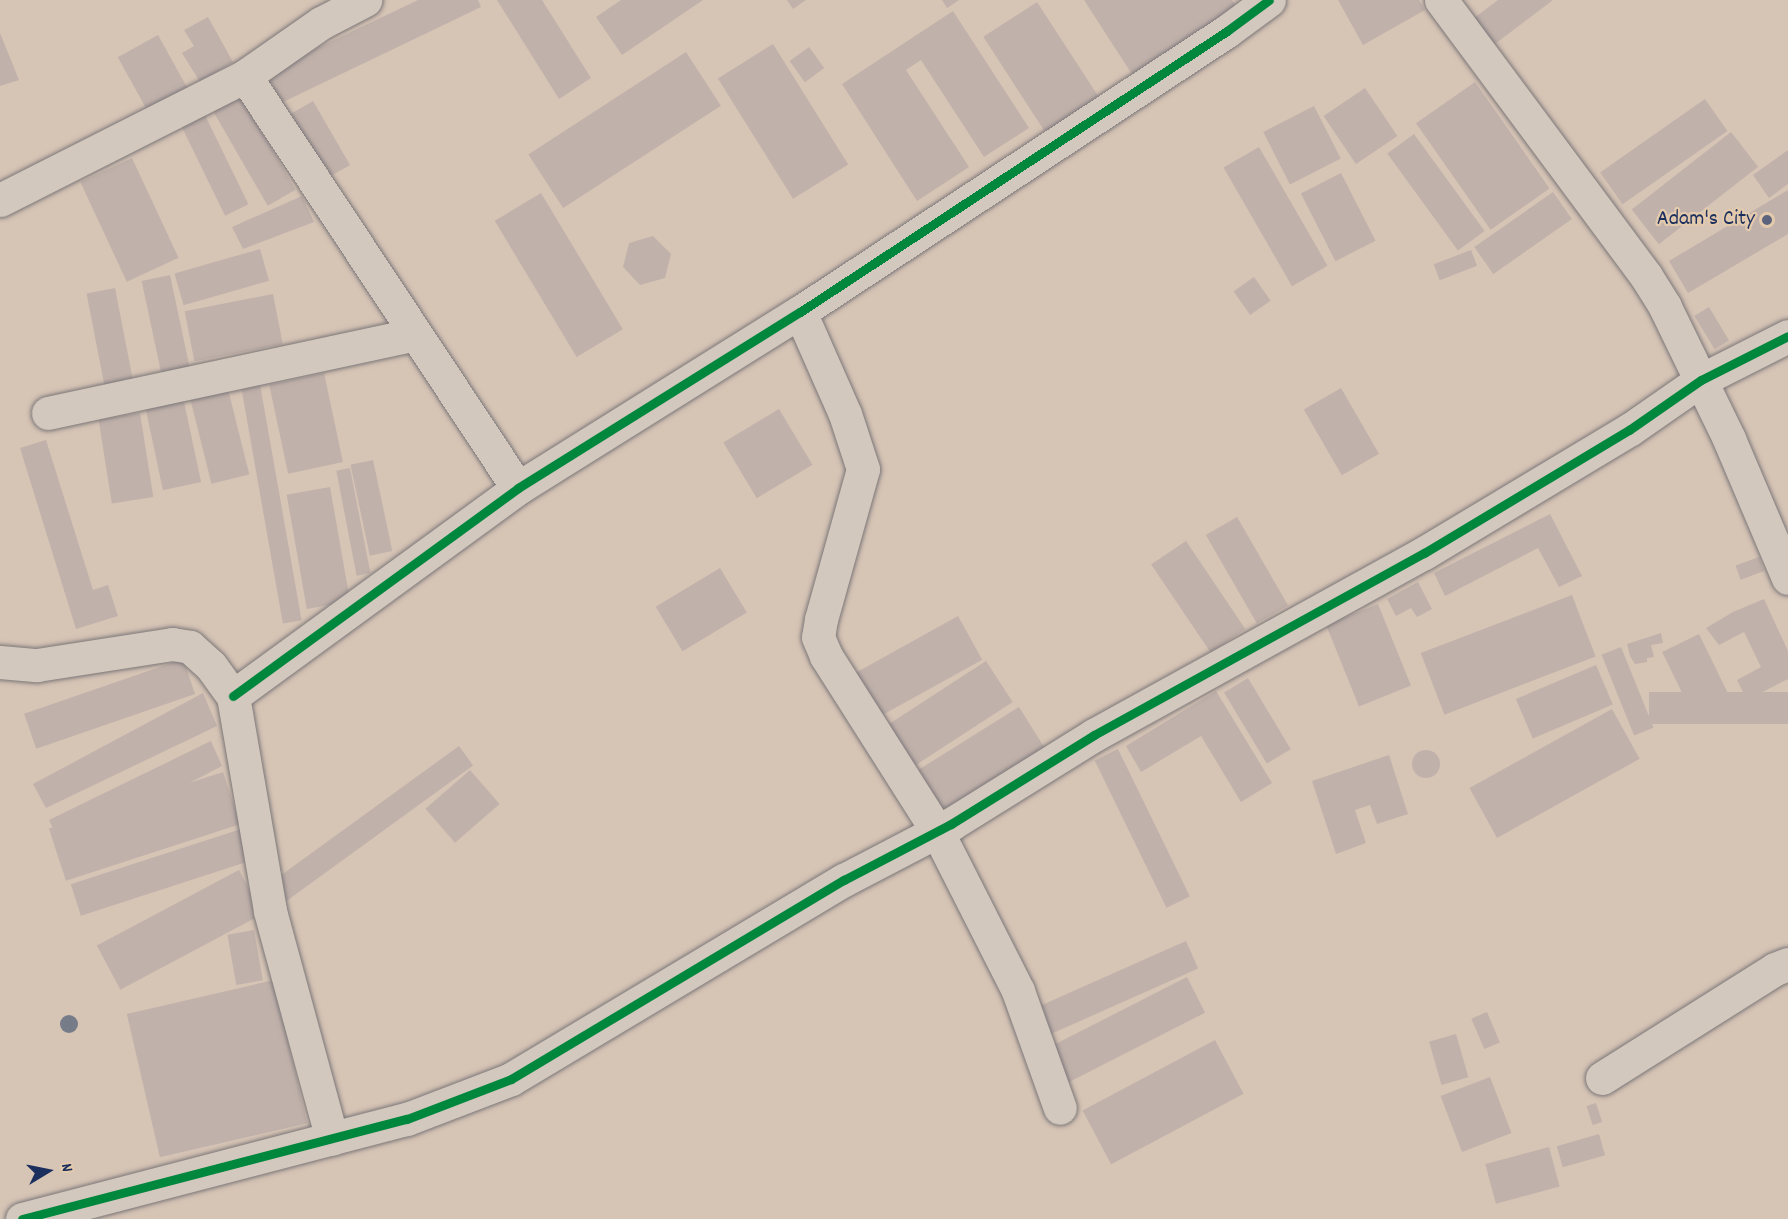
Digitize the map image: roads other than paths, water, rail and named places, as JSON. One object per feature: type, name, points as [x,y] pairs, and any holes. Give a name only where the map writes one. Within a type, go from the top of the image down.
[{"type":"street","points":[[0,201],[245,76],[314,11],[365,0]]},
{"type":"street","points":[[233,696],[518,488],[800,312],[1207,44],[1269,0]]},
{"type":"street","points":[[1441,0],[1647,276],[1670,316],[1701,380],[1788,578]]},
{"type":"street","points":[[245,76],[518,488]]},
{"type":"street","points":[[800,312],[845,414],[863,469],[818,637],[826,656],[937,831],[1018,991],[1060,1108]]},
{"type":"street","points":[[48,413],[415,334]]},
{"type":"street","points":[[22,1219],[418,1116],[511,1079],[844,880],[937,831],[1094,735],[1498,509],[1629,430],[1701,380],[1788,336]]},
{"type":"street","points":[[0,662],[37,665],[172,644],[190,647],[212,666],[233,696],[270,911],[332,1139]]},
{"type":"street","points":[[1602,1078],[1775,969],[1788,964]]},
{"type":"place","name":"Adam's City","points":[[1767,220]]}]
